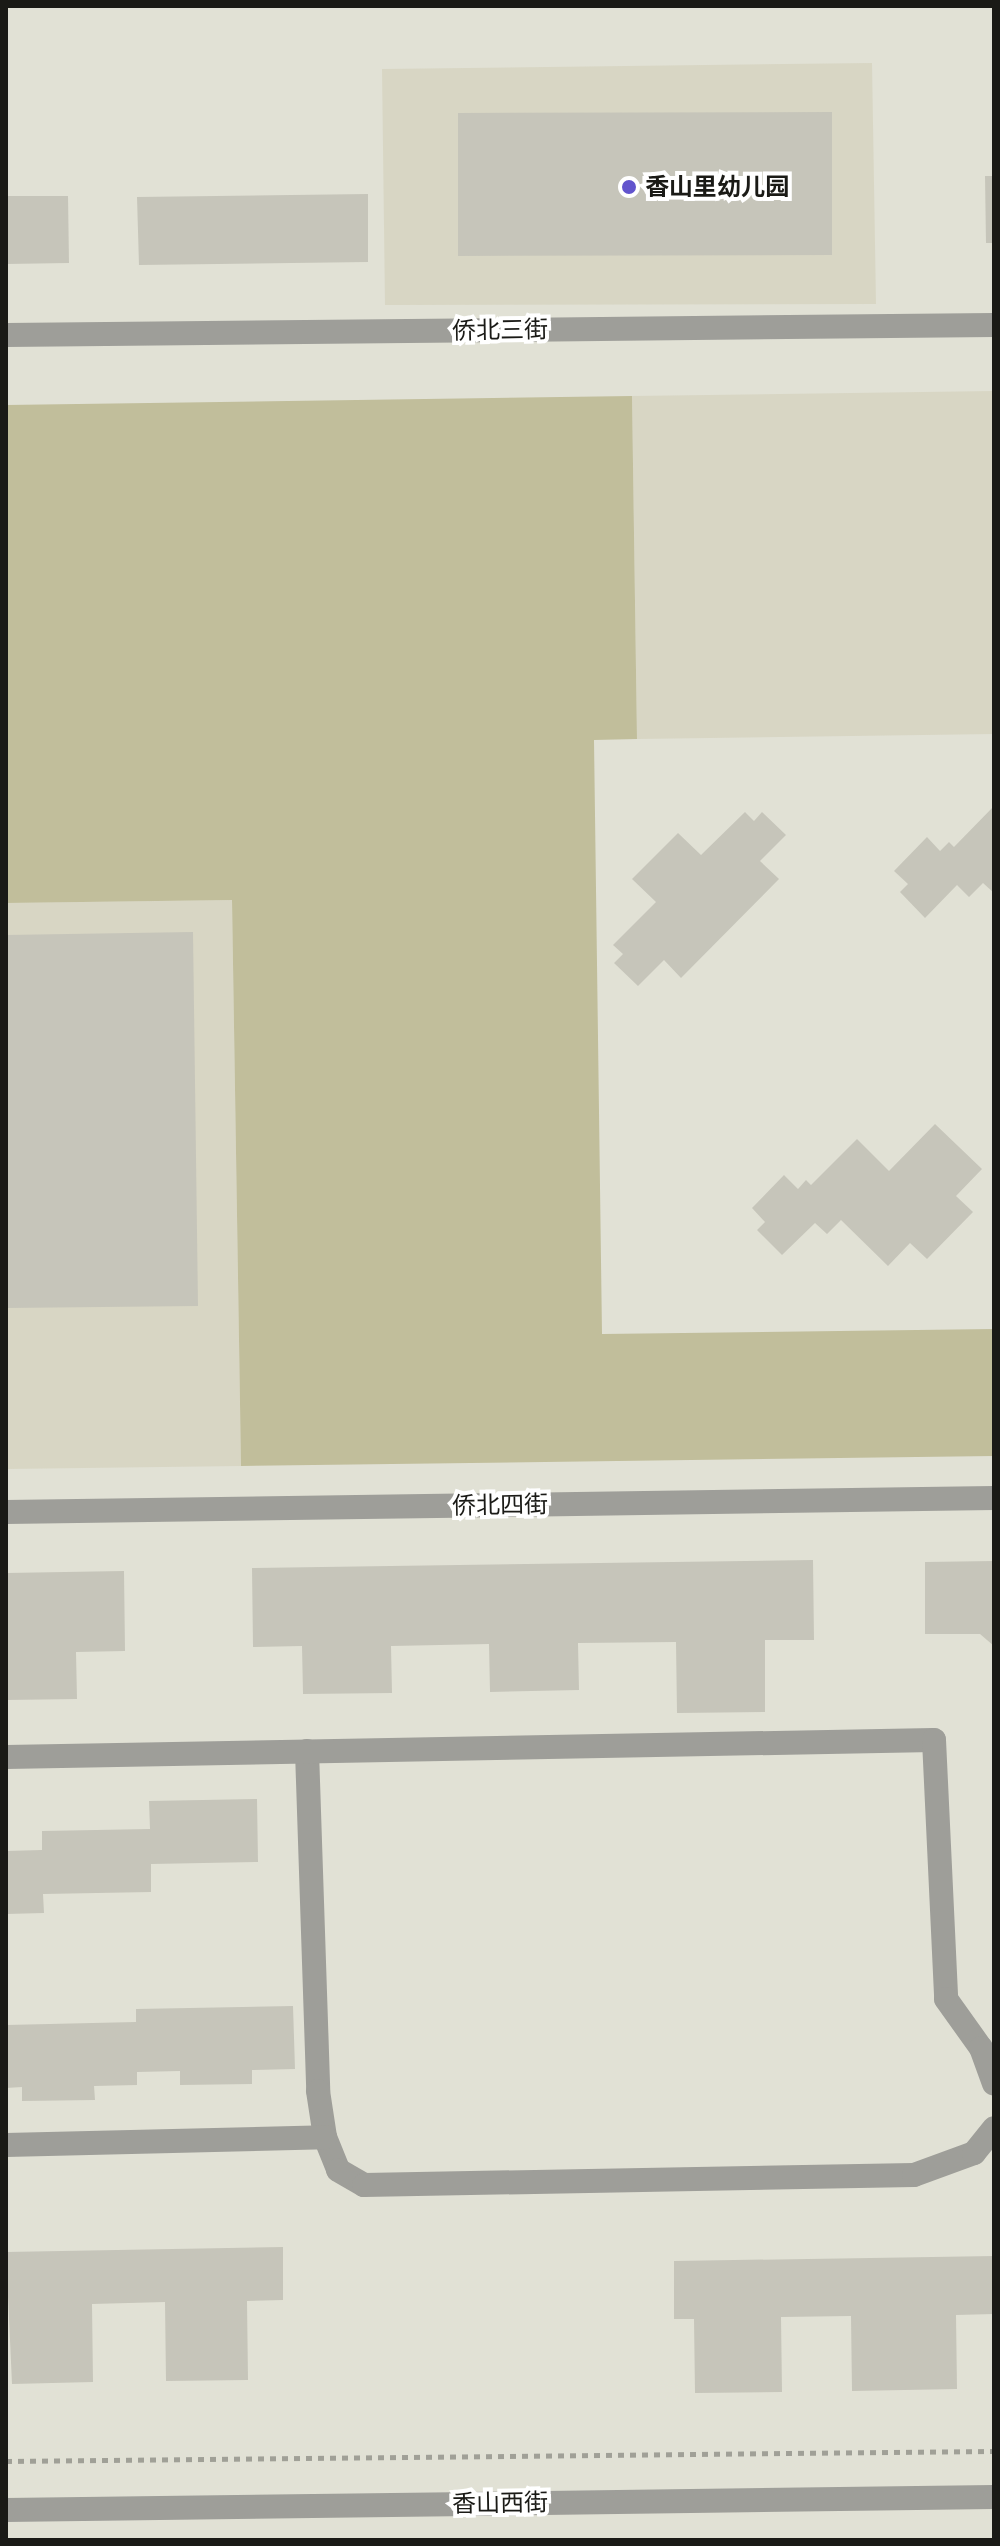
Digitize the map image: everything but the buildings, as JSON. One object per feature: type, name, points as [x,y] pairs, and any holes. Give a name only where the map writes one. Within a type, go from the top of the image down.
[{"type":"street","name":"侨北三街","points":[[6,335],[994,325]]},
{"type":"street","name":"侨北四街","points":[[6,1512],[994,1498]]},
{"type":"street","points":[[6,1757],[934,1740],[946,1999],[981,2048],[994,2084]]},
{"type":"street","points":[[307,1751],[318,2091],[325,2137],[338,2170],[364,2185],[914,2175],[974,2153],[994,2128]]},
{"type":"street","points":[[6,2145],[325,2137]]},
{"type":"street","name":"香山西街","points":[[6,2510],[994,2497]]},
{"type":"path","points":[[6,2461],[994,2451]]},
{"type":"shaded area","name":"香山里幼儿园","points":[[872,63],[876,304],[385,305],[382,69]]},
{"type":"shaded area","points":[[994,391],[994,734],[637,739],[632,396]]},
{"type":"shaded area","points":[[632,396],[637,739],[594,740],[602,1334],[994,1329],[994,1456],[241,1466],[232,900],[6,903],[6,405]]},
{"type":"shaded area","points":[[232,900],[241,1466],[6,1469],[6,903]]},
{"type":"place","name":"香山里幼儿园","points":[[629,187]]}]
